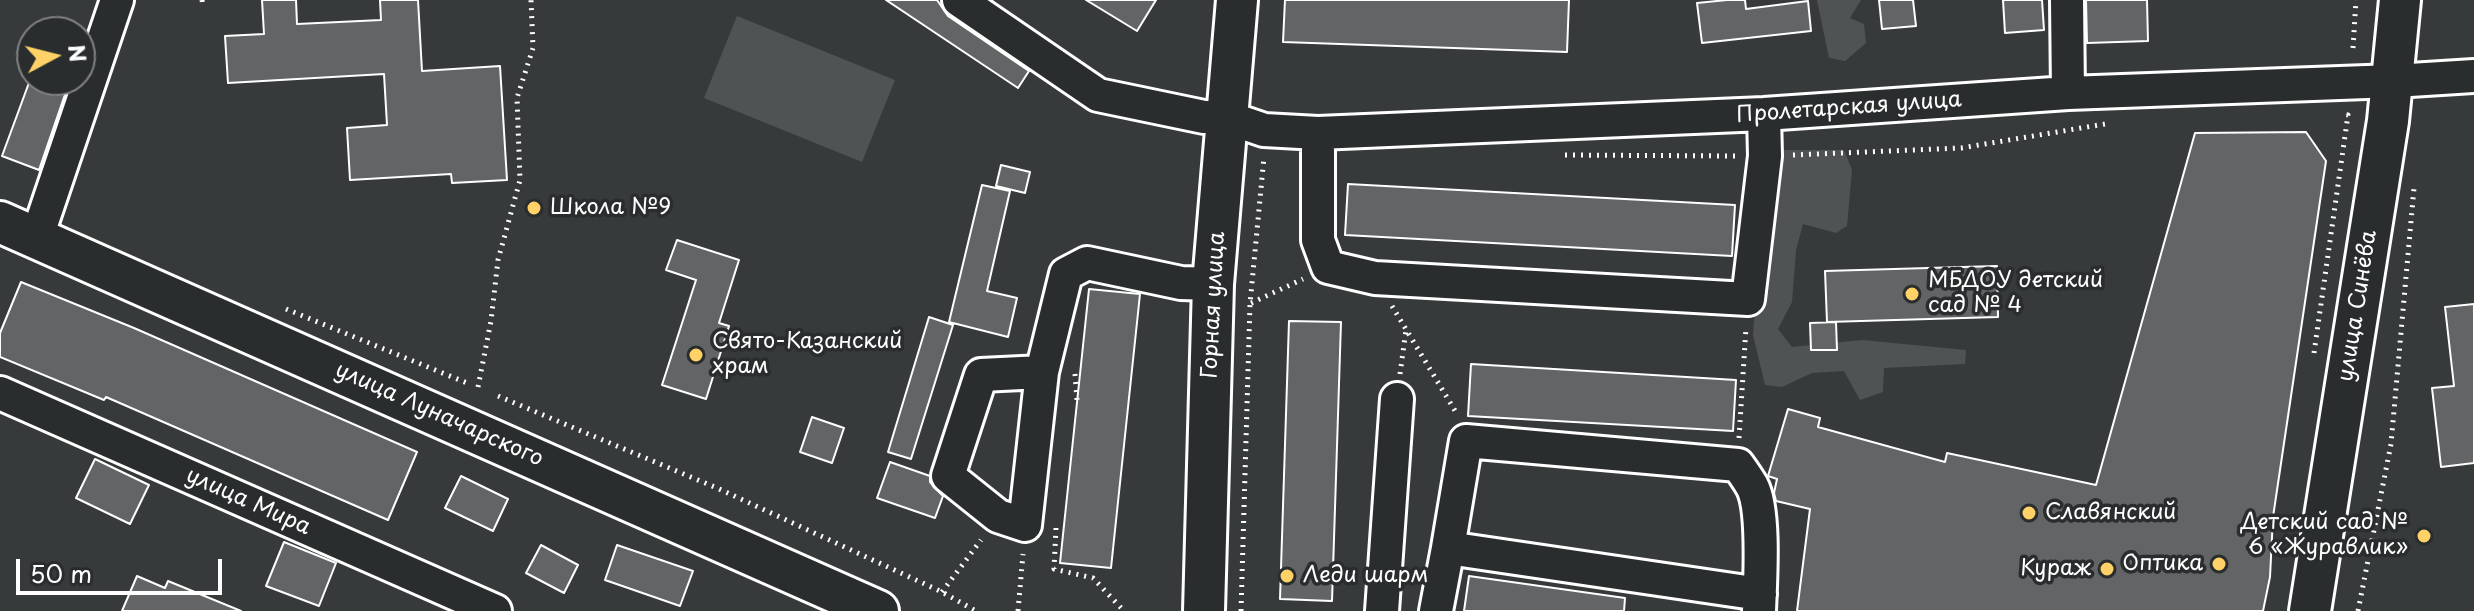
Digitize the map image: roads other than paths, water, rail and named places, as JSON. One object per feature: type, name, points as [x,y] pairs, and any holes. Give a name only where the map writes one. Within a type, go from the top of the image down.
[{"type":"main road","name":"Горная улица","points":[[1204,611],[1213,284],[1237,0]]},
{"type":"main road","name":"улица Синёва","points":[[2310,611],[2394,81],[2400,0]]},
{"type":"main road","name":"улица Луначарского","points":[[0,222],[878,611]]},
{"type":"street","points":[[37,237],[117,0]]},
{"type":"street","name":"Пролетарская улица","points":[[959,0],[1098,95],[1204,117],[1226,117],[1264,130],[1318,133],[1764,114],[2068,93],[2474,76]]},
{"type":"street","points":[[2067,0],[2068,93]]},
{"type":"street","points":[[1318,133],[1318,240],[1328,267],[1375,278],[1748,299],[1765,156],[1764,114]]},
{"type":"street","points":[[1042,372],[981,375],[948,476],[1026,523],[1042,372],[1066,274],[1087,263],[1181,283],[1213,284]]},
{"type":"street","name":"улица Мира","points":[[0,393],[495,611]]},
{"type":"street","points":[[1382,611],[1397,399]]},
{"type":"street","points":[[1436,611],[1466,441],[1738,465],[1754,489],[1761,536],[1760,602],[1448,548]]},
{"type":"place","name":"Школа №9","points":[[534,208]]},
{"type":"place","name":"МБДОУ детский сад № 4","points":[[1912,294]]},
{"type":"place","name":"Свято-Казанский храм","points":[[696,355]]},
{"type":"place","name":"Славянский","points":[[2029,513]]},
{"type":"place","name":"Детский сад № 6 «Журавлик»","points":[[2424,536]]},
{"type":"place","name":"Оптика","points":[[2219,564]]},
{"type":"place","name":"Кураж","points":[[2107,569]]},
{"type":"place","name":"Леди шарм","points":[[1287,576]]}]
